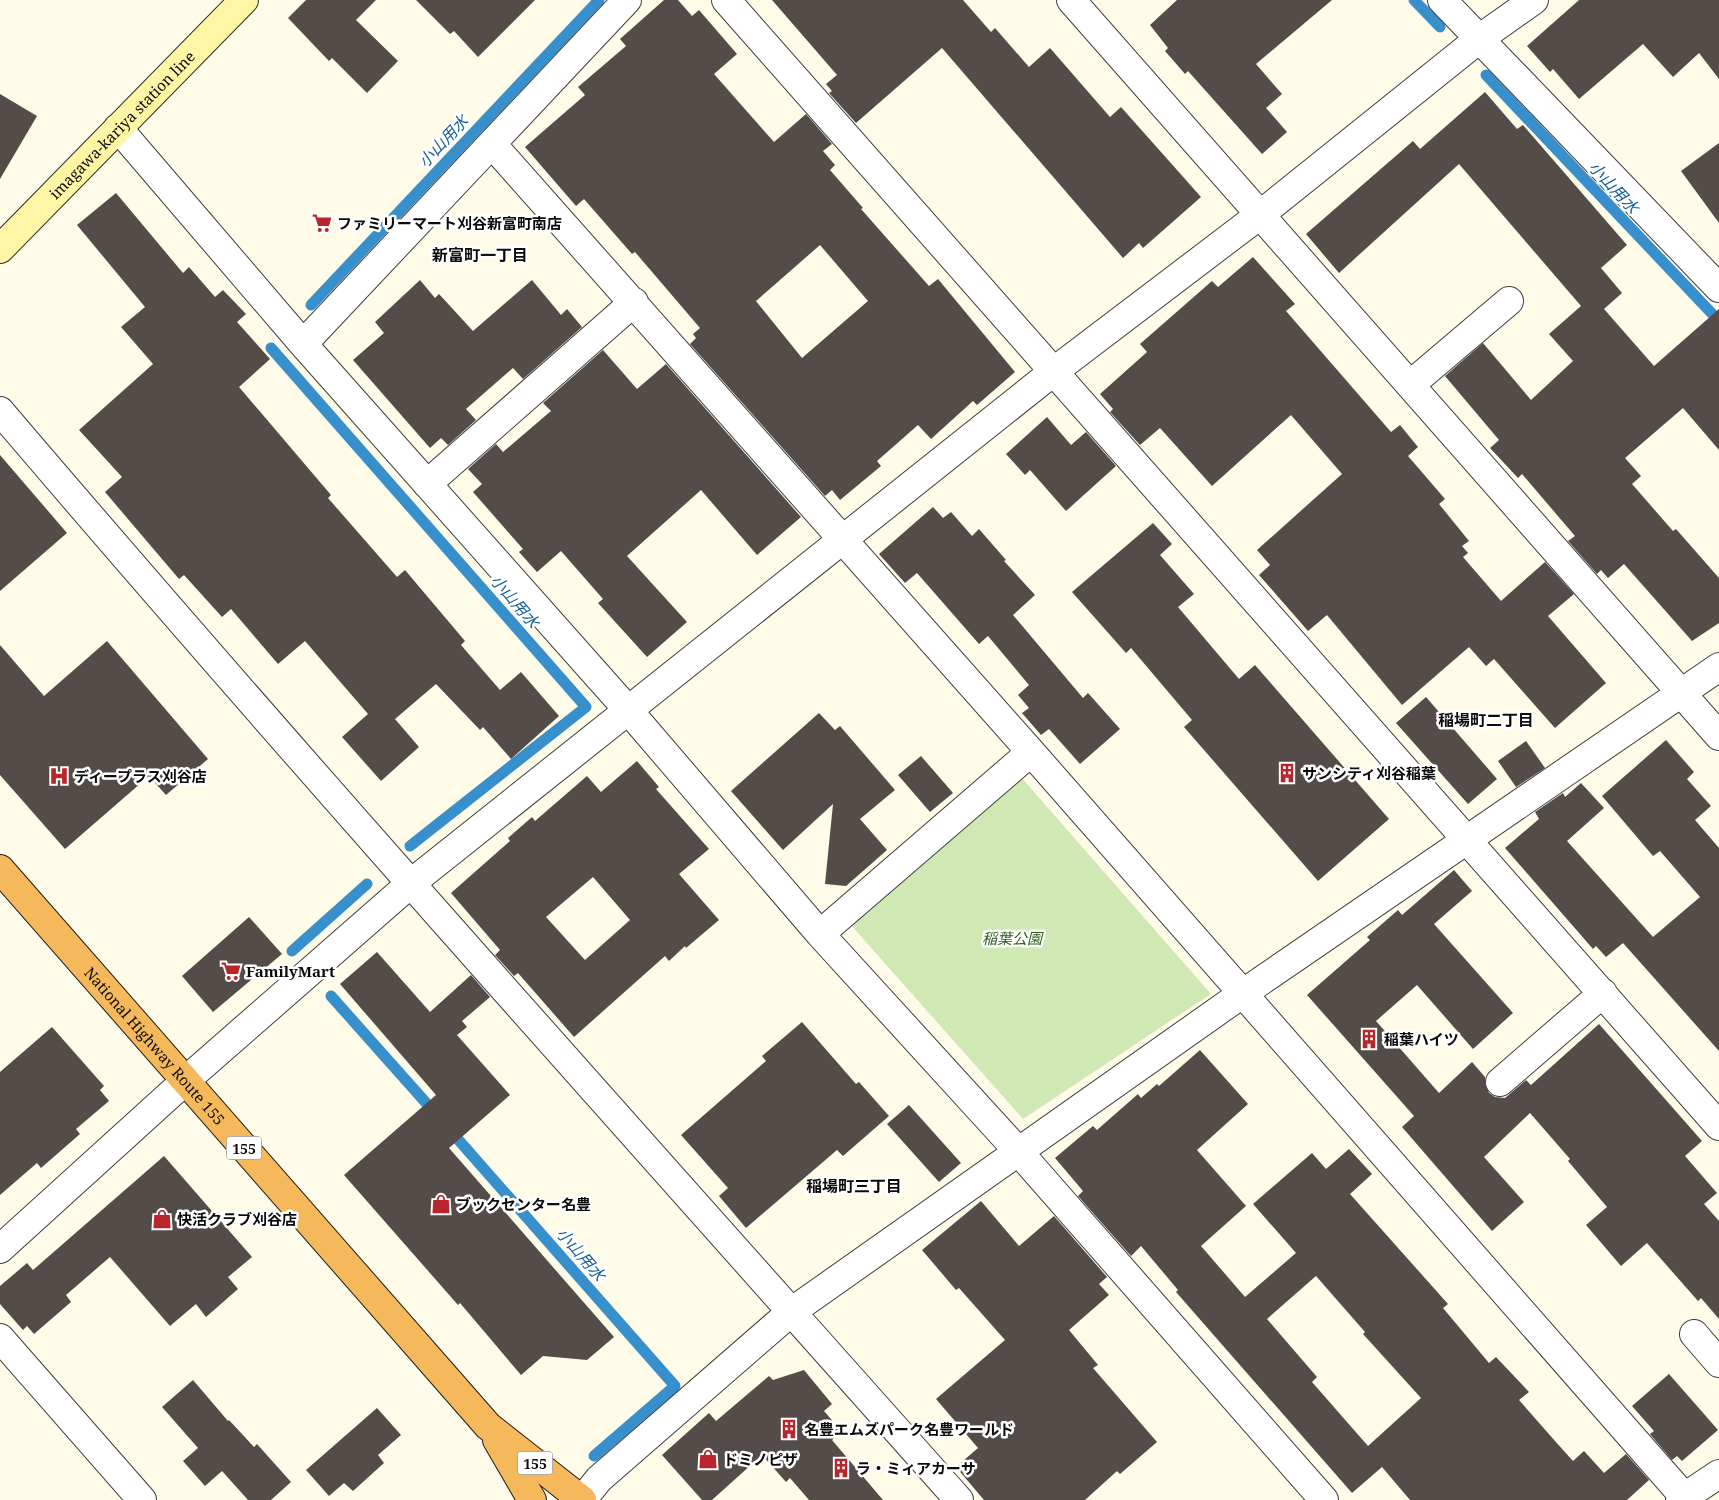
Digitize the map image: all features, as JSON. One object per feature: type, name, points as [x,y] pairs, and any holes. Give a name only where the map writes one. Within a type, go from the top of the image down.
[{"type":"highway","name":"National Highway Route 155","points":[[0,869],[488,1426],[532,1500]]},
{"type":"highway","name":"National Highway Route 155","points":[[488,1426],[582,1500]]},
{"type":"main road","name":"imagawa-kariya station line","points":[[0,249],[244,0]]},
{"type":"street","points":[[303,344],[627,0]]},
{"type":"street","points":[[726,0],[1719,1126]]},
{"type":"street","points":[[1071,0],[1262,214],[1719,736]]},
{"type":"street","points":[[1442,0],[1719,288]]},
{"type":"street","points":[[0,1248],[185,1080],[410,884],[1053,372],[1262,214],[1479,39],[1534,0]]},
{"type":"street","points":[[118,128],[303,344],[628,710],[820,934],[1018,1151],[1324,1500]]},
{"type":"street","points":[[492,144],[1031,752],[1684,1499],[1719,1474]]},
{"type":"street","points":[[1410,385],[1509,301]]},
{"type":"street","points":[[427,484],[634,302]]},
{"type":"street","points":[[0,411],[147,583],[410,884],[959,1500]]},
{"type":"street","points":[[582,1500],[599,1479],[791,1312],[1466,838],[1719,667]]},
{"type":"street","points":[[820,934],[1031,752]]},
{"type":"street","points":[[1500,1082],[1603,993]]},
{"type":"street","points":[[1694,1334],[1719,1363]]},
{"type":"street","points":[[0,1338],[142,1500]]},
{"type":"green space","name":"稲葉公園","points":[[1020,776],[1211,994],[1023,1119],[850,924]]},
{"type":"building","points":[[306,0],[376,0],[356,20],[398,61],[367,93],[332,58],[329,61],[288,18]]},
{"type":"building","points":[[416,0],[535,0],[478,57],[454,31],[450,34]]},
{"type":"building","points":[[664,0],[678,0],[692,16],[699,10],[737,54],[714,74],[774,142],[806,114],[832,144],[823,151],[835,165],[830,170],[863,208],[861,209],[929,286],[938,279],[1015,372],[977,405],[973,401],[931,439],[918,425],[877,461],[881,466],[840,500],[832,490],[825,496],[690,344],[696,338],[693,334],[700,328],[635,252],[632,254],[584,199],[576,206],[525,147],[585,95],[578,87],[626,46],[620,39]],"holes":[[[820,245],[868,301],[802,358],[756,301]]]},
{"type":"building","points":[[772,0],[963,0],[991,32],[995,28],[1029,67],[1050,48],[1110,117],[1121,107],[1201,197],[1143,248],[1139,243],[1123,258],[942,48],[856,123],[829,93],[832,91],[826,84],[837,75]]},
{"type":"building","points":[[1177,0],[1332,0],[1256,64],[1282,94],[1266,108],[1287,132],[1262,154],[1188,71],[1185,74],[1165,51],[1168,48],[1150,25]]},
{"type":"building","points":[[1579,0],[1719,0],[1719,79],[1699,53],[1673,77],[1643,44],[1579,99],[1553,69],[1550,72],[1527,46]]},
{"type":"building","points":[[1485,92],[1517,129],[1523,125],[1627,245],[1601,268],[1622,293],[1604,309],[1654,366],[1719,309],[1719,450],[1683,408],[1625,458],[1641,476],[1632,484],[1673,531],[1676,529],[1719,578],[1719,623],[1692,641],[1624,564],[1608,578],[1601,570],[1597,574],[1568,541],[1575,536],[1522,474],[1518,478],[1490,448],[1499,440],[1445,376],[1483,343],[1531,400],[1573,361],[1549,334],[1581,306],[1459,164],[1339,273],[1306,234],[1413,141],[1420,149]]},
{"type":"building","points":[[0,94],[37,116],[0,179]]},
{"type":"building","points":[[1719,143],[1719,223],[1681,171]]},
{"type":"building","points":[[116,193],[183,273],[189,267],[215,297],[223,290],[246,314],[237,322],[270,359],[239,387],[331,495],[328,498],[397,577],[405,570],[465,641],[461,645],[500,690],[521,672],[559,716],[511,759],[483,727],[480,730],[436,684],[395,719],[419,747],[381,781],[342,737],[368,714],[305,641],[278,664],[231,609],[222,617],[184,575],[179,579],[105,492],[122,477],[79,430],[153,364],[121,327],[145,307],[77,225]]},
{"type":"building","points":[[1253,257],[1295,304],[1286,311],[1391,432],[1400,425],[1418,447],[1408,456],[1445,499],[1439,504],[1469,541],[1462,546],[1468,553],[1463,557],[1501,601],[1545,562],[1574,594],[1548,616],[1606,683],[1555,728],[1494,659],[1486,666],[1469,647],[1402,705],[1327,615],[1308,631],[1259,575],[1270,565],[1257,550],[1342,474],[1291,415],[1212,486],[1160,428],[1140,445],[1110,412],[1113,409],[1100,394],[1147,352],[1140,344],[1212,281],[1218,287]]},
{"type":"building","points":[[420,280],[435,298],[439,294],[473,331],[532,280],[561,315],[567,309],[582,327],[523,379],[513,368],[466,409],[476,420],[448,445],[441,438],[430,448],[353,360],[384,333],[375,322]]},
{"type":"building","points":[[603,350],[637,389],[666,364],[801,517],[757,555],[701,490],[627,556],[687,622],[647,657],[598,603],[603,599],[561,551],[537,572],[519,552],[523,549],[473,492],[482,484],[468,469],[496,444],[503,452],[551,411],[543,403]]},
{"type":"building","points":[[1047,417],[1071,445],[1086,432],[1116,466],[1066,511],[1030,470],[1025,475],[1006,454]]},
{"type":"building","points":[[0,455],[67,533],[0,591]]},
{"type":"building","points":[[933,507],[943,518],[951,512],[972,536],[979,529],[1006,560],[1004,561],[1035,595],[1013,615],[1083,698],[1088,693],[1120,729],[1080,764],[1049,729],[1041,735],[1022,713],[1029,708],[1018,695],[1029,685],[988,636],[979,644],[917,573],[905,583],[879,554]]},
{"type":"building","points":[[1153,523],[1172,544],[1160,555],[1194,594],[1178,607],[1239,679],[1255,665],[1389,819],[1318,881],[1184,727],[1192,720],[1131,648],[1126,653],[1072,592]]},
{"type":"building","points":[[107,641],[208,759],[166,795],[149,776],[65,849],[0,775],[0,645],[44,696]]},
{"type":"building","points":[[1426,697],[1497,779],[1468,804],[1396,723]]},
{"type":"building","points":[[819,713],[835,730],[840,726],[895,790],[860,819],[887,850],[846,886],[825,884],[833,804],[783,850],[731,791]]},
{"type":"building","points":[[1666,740],[1694,772],[1687,779],[1711,806],[1695,820],[1719,848],[1719,1051],[1623,943],[1606,957],[1596,946],[1593,949],[1505,848],[1539,819],[1535,812],[1563,793],[1565,797],[1581,783],[1604,808],[1567,841],[1653,937],[1700,897],[1660,851],[1653,856],[1602,796]]},
{"type":"building","points":[[1526,741],[1545,768],[1516,787],[1498,761]]},
{"type":"building","points":[[921,756],[953,793],[930,812],[898,775]]},
{"type":"building","points":[[637,761],[659,787],[656,789],[709,849],[679,874],[719,920],[669,961],[665,956],[574,1037],[518,973],[514,976],[495,955],[500,950],[451,893],[510,841],[508,838],[532,817],[535,821],[587,776],[601,792]],"holes":[[[593,877],[630,920],[585,960],[546,917]]]},
{"type":"building","points":[[1454,870],[1472,891],[1434,924],[1513,1013],[1473,1049],[1417,985],[1376,1021],[1439,1093],[1472,1062],[1485,1077],[1485,1084],[1489,1093],[1495,1097],[1505,1098],[1526,1080],[1531,1085],[1599,1024],[1702,1141],[1685,1156],[1717,1193],[1704,1204],[1719,1221],[1719,1319],[1701,1298],[1698,1301],[1647,1243],[1621,1266],[1586,1225],[1607,1207],[1568,1161],[1570,1159],[1530,1113],[1484,1157],[1524,1202],[1492,1231],[1402,1127],[1414,1116],[1307,995],[1370,940],[1367,937],[1398,910],[1402,915]]},
{"type":"building","points":[[249,917],[282,954],[213,1012],[182,976]]},
{"type":"building","points":[[377,952],[430,1012],[471,975],[490,997],[462,1021],[467,1027],[457,1035],[510,1095],[449,1148],[614,1337],[587,1360],[543,1356],[521,1375],[460,1303],[458,1305],[344,1175],[436,1095],[340,984]]},
{"type":"building","points":[[802,1022],[856,1084],[859,1082],[889,1116],[843,1156],[837,1150],[746,1228],[719,1196],[728,1188],[681,1135],[766,1061],[762,1056]]},
{"type":"building","points":[[52,1027],[104,1086],[100,1090],[109,1101],[76,1129],[80,1134],[41,1168],[37,1163],[0,1195],[0,1072]]},
{"type":"building","points":[[1200,1050],[1248,1104],[1197,1150],[1246,1206],[1201,1246],[1245,1297],[1296,1253],[1253,1204],[1312,1153],[1326,1169],[1349,1149],[1372,1174],[1350,1194],[1448,1304],[1443,1308],[1489,1363],[1496,1357],[1529,1392],[1519,1400],[1573,1461],[1584,1451],[1604,1473],[1626,1454],[1649,1480],[1627,1500],[1410,1500],[1382,1467],[1352,1493],[1176,1292],[1178,1290],[1141,1246],[1131,1256],[1078,1196],[1083,1191],[1055,1158],[1093,1126],[1097,1130],[1138,1094],[1141,1098],[1157,1084],[1159,1086]],"holes":[[[1316,1276],[1365,1332],[1363,1334],[1421,1398],[1368,1446],[1312,1382],[1317,1377],[1267,1319]]]},
{"type":"building","points":[[909,1105],[961,1163],[939,1182],[887,1124]]},
{"type":"building","points":[[164,1156],[252,1257],[228,1277],[238,1289],[206,1317],[196,1304],[170,1326],[110,1257],[66,1295],[71,1302],[34,1334],[27,1326],[23,1330],[0,1304],[0,1286],[27,1263],[33,1270]]},
{"type":"building","points":[[981,1201],[1019,1246],[1054,1216],[1107,1277],[1099,1284],[1109,1295],[1069,1330],[1098,1365],[1093,1368],[1157,1442],[1120,1474],[1117,1471],[1085,1500],[984,1500],[956,1467],[978,1448],[936,1399],[1005,1340],[959,1288],[956,1290],[922,1250]]},
{"type":"building","points":[[804,1370],[832,1404],[824,1411],[842,1432],[832,1440],[883,1500],[809,1500],[790,1478],[786,1482],[762,1455],[712,1500],[702,1500],[662,1455],[709,1413],[716,1421],[769,1376],[773,1380]]},
{"type":"building","points":[[1669,1374],[1718,1430],[1682,1461],[1677,1456],[1672,1460],[1650,1434],[1654,1431],[1632,1406]]},
{"type":"building","points":[[193,1380],[228,1421],[254,1447],[257,1444],[291,1482],[271,1500],[248,1500],[222,1471],[205,1486],[183,1461],[198,1448],[162,1407]]},
{"type":"building","points":[[377,1408],[401,1435],[378,1455],[384,1463],[353,1491],[344,1483],[329,1496],[306,1470]]},
{"type":"waterway","name":"小山用水","points":[[311,305],[599,0]]},
{"type":"waterway","name":"小山用水","points":[[1414,0],[1440,27]]},
{"type":"waterway","name":"小山用水","points":[[1486,75],[1719,321]]},
{"type":"waterway","name":"小山用水","points":[[271,348],[586,707],[410,846]]},
{"type":"waterway","name":"小山用水","points":[[292,951],[367,884]]},
{"type":"waterway","name":"小山用水","points":[[331,996],[436,1114]]},
{"type":"waterway","name":"小山用水","points":[[448,1128],[675,1386],[594,1456]]},
{"type":"place","name":"ファミリーマート刈谷新富町南店","points":[[322,223]]},
{"type":"place","name":"サンシティ刈谷稲葉","points":[[1287,773]]},
{"type":"place","name":"ディープラス刈谷店","points":[[59,776]]},
{"type":"place","name":"FamilyMart","points":[[231,971]]},
{"type":"place","name":"稲葉ハイツ","points":[[1369,1039]]},
{"type":"place","name":"ブックセンター名豊","points":[[441,1204]]},
{"type":"place","name":"快活クラブ刈谷店","points":[[162,1219]]},
{"type":"place","name":"名豊エムズパーク名豊ワールド","points":[[789,1429]]},
{"type":"place","name":"ドミノピザ","points":[[708,1459]]},
{"type":"place","name":"ラ・ミィアカーサ","points":[[841,1468]]},
{"type":"district","name":"新富町一丁目","points":[[480,255]]},
{"type":"district","name":"稲場町二丁目","points":[[1486,720]]},
{"type":"district","name":"稲場町三丁目","points":[[854,1186]]}]
